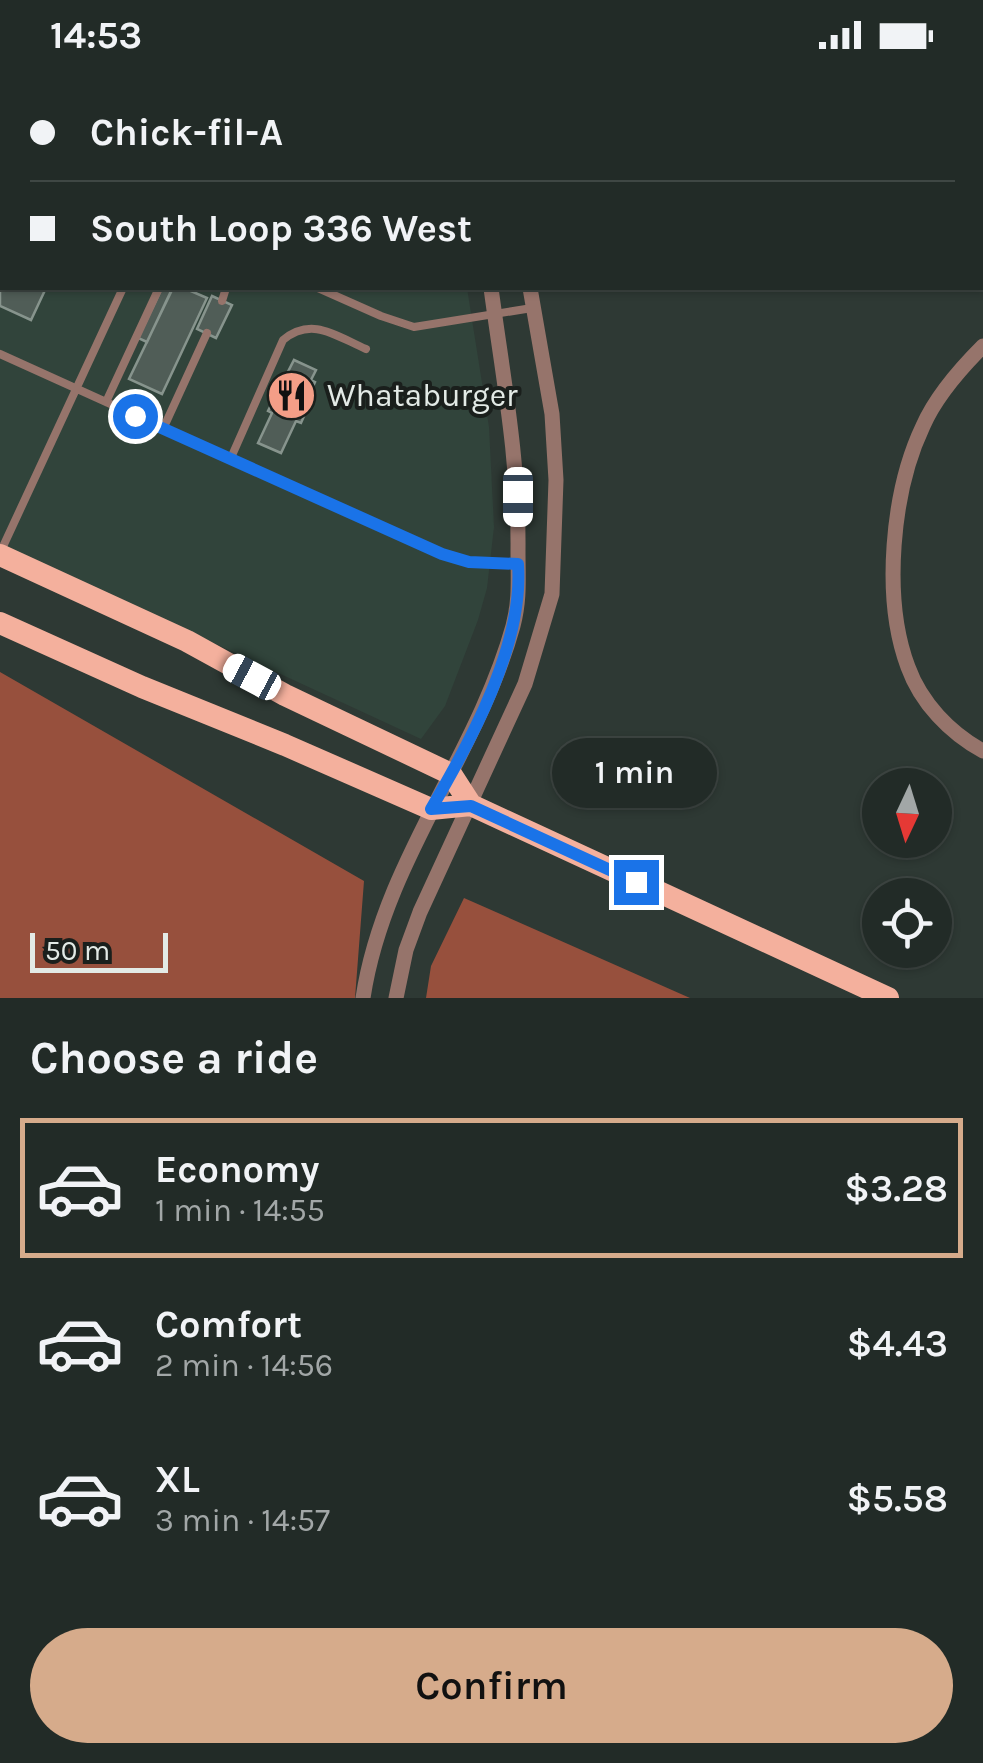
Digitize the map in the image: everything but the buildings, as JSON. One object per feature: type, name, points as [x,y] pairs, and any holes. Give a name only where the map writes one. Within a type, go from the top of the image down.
[{"type":"main road","points":[[0,554],[187,641],[286,695],[451,774],[471,806]]},
{"type":"main road","points":[[0,623],[431,809],[471,806],[888,998]]},
{"type":"street","points":[[364,998],[382,920],[431,809],[488,698],[520,592],[514,438],[491,290]]},
{"type":"street","points":[[396,998],[406,950],[420,912],[471,806],[537,650],[554,570],[556,480],[552,414],[530,290]]},
{"type":"street","points":[[983,346],[966,363],[924,422],[899,494],[894,533],[898,626],[907,665],[920,692],[940,718],[964,741],[983,752]]},
{"type":"lane","points":[[0,554],[122,290]]},
{"type":"lane","points":[[106,402],[158,290]]},
{"type":"lane","points":[[222,300],[225,290]]},
{"type":"lane","points":[[323,290],[414,327],[532,308]]},
{"type":"lane","points":[[230,460],[283,340],[294,330],[318,328],[366,349]]},
{"type":"lane","points":[[163,429],[206,333]]},
{"type":"lane","points":[[0,354],[442,554],[469,562],[518,564]]},
{"type":"shaded area","points":[[0,290],[467,290],[489,427],[494,527],[487,588],[478,620],[445,706],[421,739],[0,544]]},
{"type":"shaded area","points":[[0,672],[364,881],[355,998],[0,998]]},
{"type":"shaded area","points":[[464,898],[690,998],[426,998],[431,966]]},
{"type":"place","name":"Whataburger","points":[[292,395]]},
{"type":"route","points":[[135,416],[442,554],[469,562],[518,564],[520,592],[500,665],[488,698],[431,809],[471,806],[636,882]]}]
